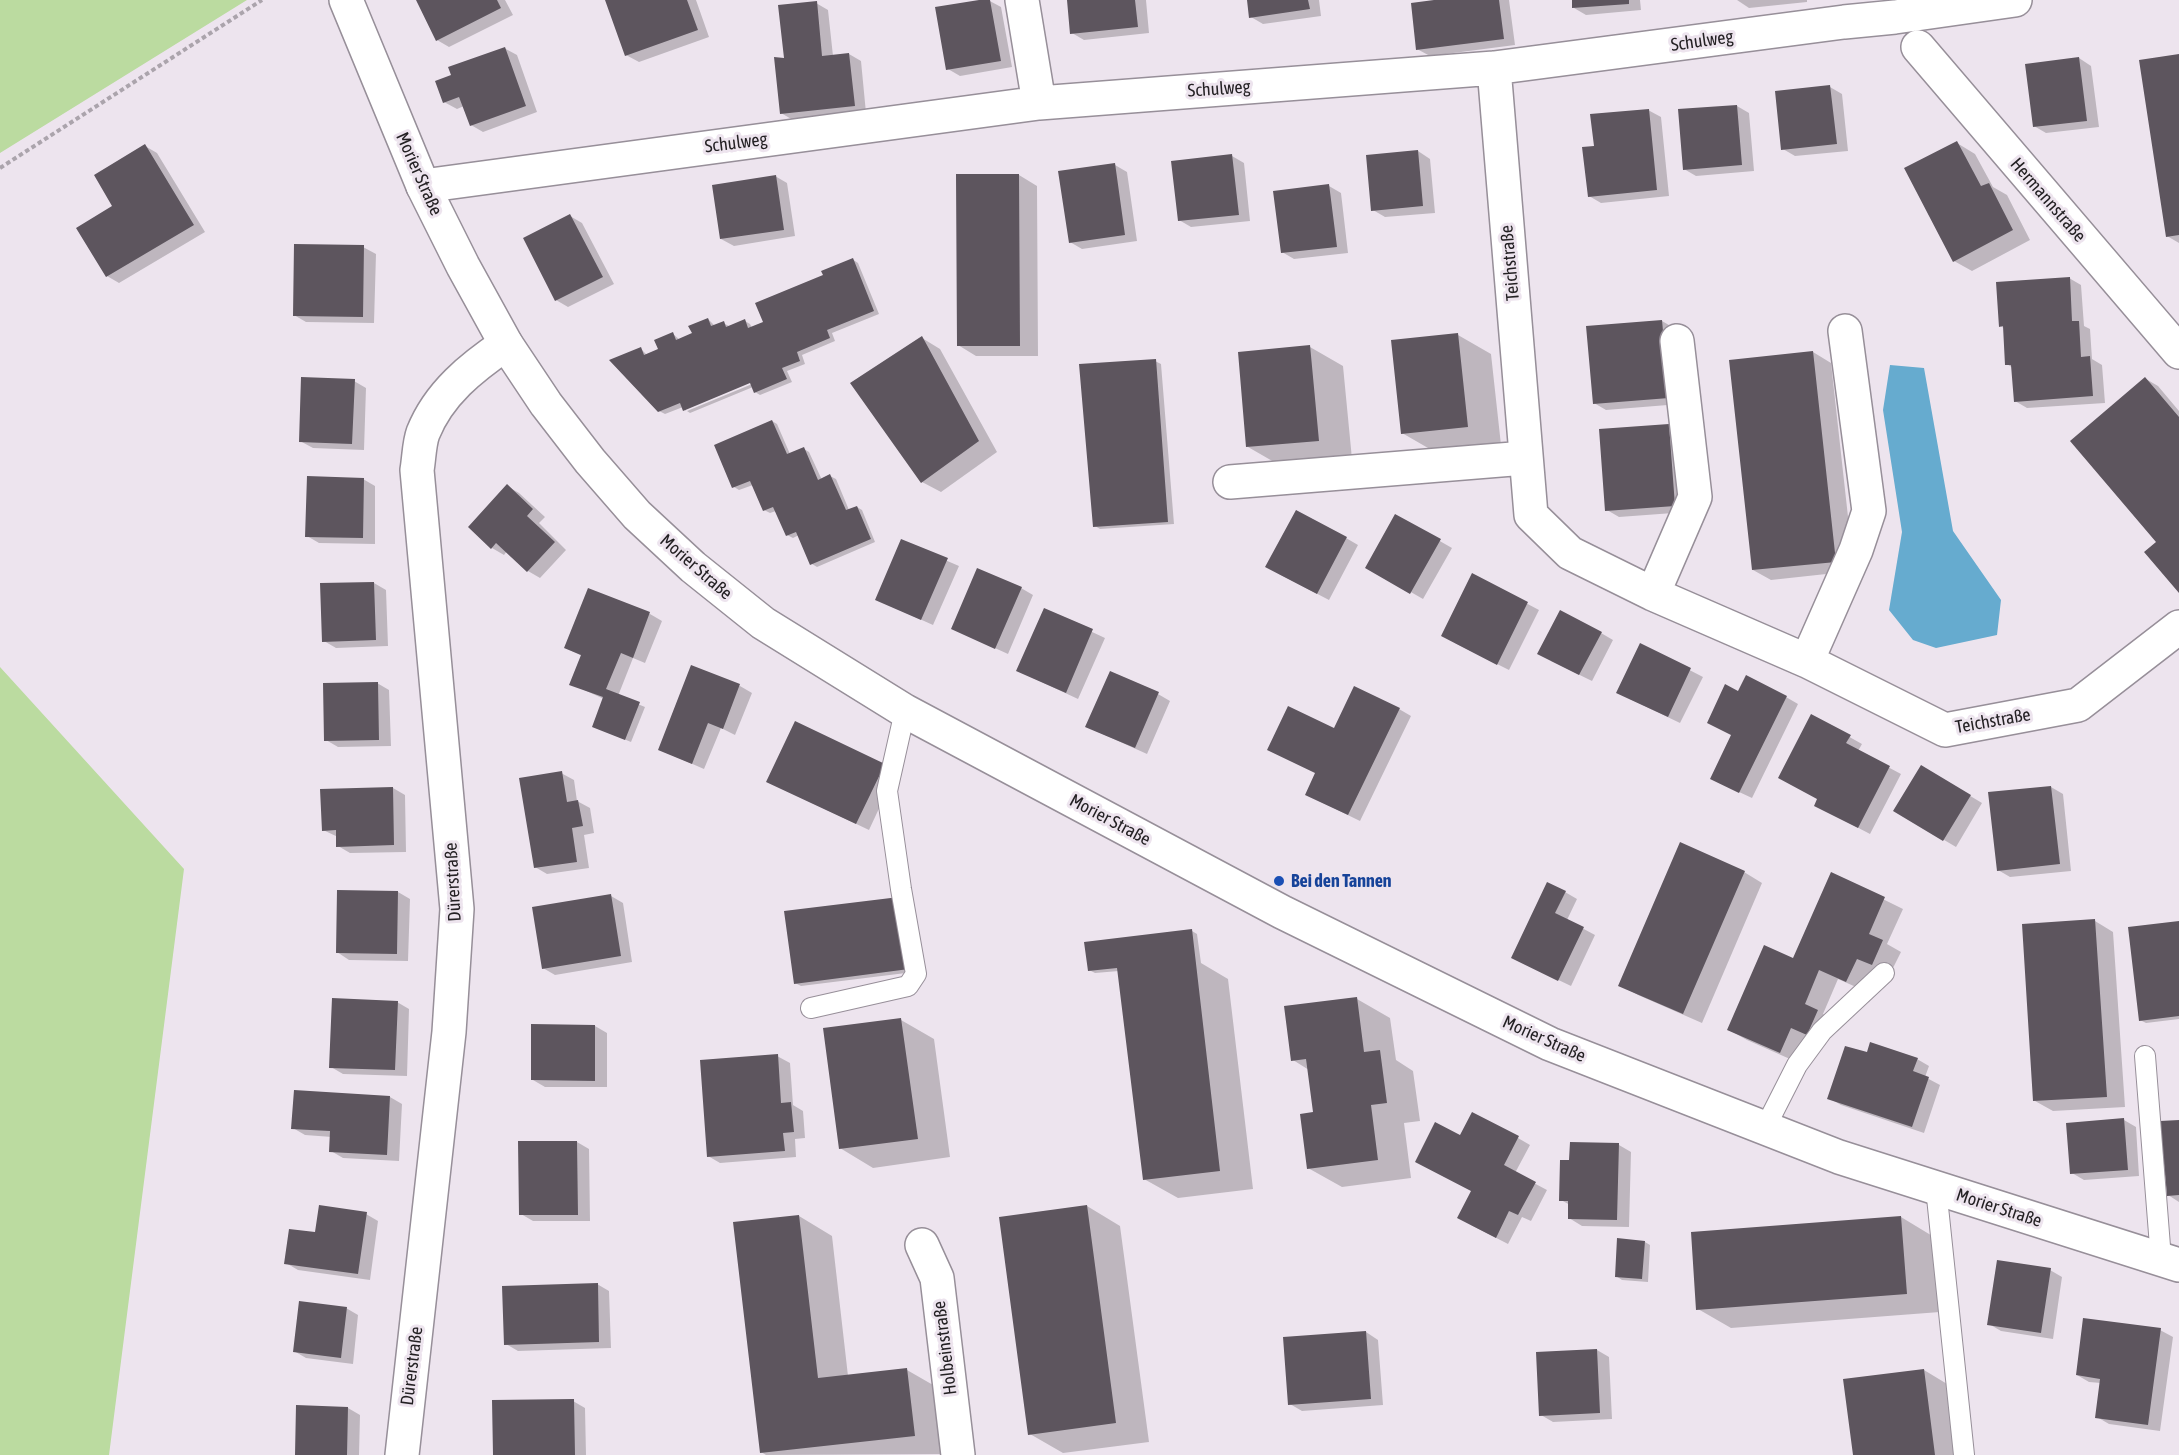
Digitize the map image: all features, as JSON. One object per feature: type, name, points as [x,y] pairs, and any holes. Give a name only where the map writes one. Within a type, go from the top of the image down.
[{"type":"street","name":"Morier Straße","points":[[346,0],[423,186],[506,344],[546,404],[590,461],[637,515],[693,567],[764,623],[905,711],[1282,912],[1550,1044],[1839,1157],[2170,1262]]},
{"type":"street","points":[[1022,0],[1039,103]]},
{"type":"street","name":"Schulweg","points":[[423,186],[1039,103],[1494,68],[1843,11],[1895,17],[2015,0]]},
{"type":"street","name":"Hermannstraße","points":[[1918,47],[2179,352]]},
{"type":"street","name":"Teichstraße","points":[[1494,68],[1531,515],[1570,553],[1653,594],[1807,661],[1946,730],[2078,705],[2179,627]]},
{"type":"street","points":[[1807,661],[1856,550],[1869,511],[1845,331]]},
{"type":"street","points":[[1653,594],[1695,497],[1677,340]]},
{"type":"street","name":"Dürerstraße","points":[[402,1455],[449,1032],[457,909],[417,470],[423,434],[436,408],[457,381],[479,362],[506,344]]},
{"type":"street","points":[[1230,482],[1525,458]]},
{"type":"street","name":"Holbeinstraße","points":[[922,1245],[937,1278],[958,1455]]},
{"type":"lane","points":[[812,1008],[908,986],[916,974],[887,791],[905,711]]},
{"type":"lane","points":[[1765,1128],[1797,1065],[1822,1030],[1884,973]]},
{"type":"lane","points":[[2145,1056],[2170,1262]]},
{"type":"lane","points":[[1936,1188],[1964,1455]]},
{"type":"path","points":[[0,168],[262,0]]},
{"type":"green space","points":[[0,0],[247,0],[0,153]]},
{"type":"green space","points":[[0,667],[184,869],[109,1455],[0,1455]]},
{"type":"water","points":[[1890,365],[1924,368],[1953,531],[2001,600],[1997,635],[1936,648],[1913,640],[1889,610],[1902,532],[1883,410]]},
{"type":"building","points":[[416,0],[497,0],[501,8],[436,41]]},
{"type":"building","points":[[605,0],[687,0],[698,30],[625,56]]},
{"type":"building","points":[[990,0],[1001,61],[946,70],[935,7]]},
{"type":"building","points":[[1067,0],[1135,0],[1138,27],[1070,34]]},
{"type":"building","points":[[1247,0],[1308,0],[1310,9],[1249,18]]},
{"type":"building","points":[[1434,0],[1499,0],[1504,39],[1416,50],[1411,3]]},
{"type":"building","points":[[1572,0],[1629,0],[1629,4],[1572,8]]},
{"type":"building","points":[[817,1],[822,56],[849,53],[855,106],[780,114],[774,57],[784,58],[778,5]]},
{"type":"building","points":[[505,47],[526,106],[470,126],[459,97],[443,103],[435,81],[451,75],[448,67]]},
{"type":"building","points":[[2179,54],[2179,235],[2166,237],[2139,60]]},
{"type":"building","points":[[2079,57],[2087,121],[2033,127],[2025,64]]},
{"type":"building","points":[[1830,85],[1837,144],[1781,150],[1775,91]]},
{"type":"building","points":[[1737,105],[1742,165],[1683,170],[1678,109]]},
{"type":"building","points":[[1649,109],[1657,190],[1588,197],[1582,147],[1594,146],[1590,114]]},
{"type":"building","points":[[1957,141],[1981,186],[1989,183],[2013,230],[1953,262],[1904,168]]},
{"type":"building","points":[[145,144],[194,225],[106,277],[76,228],[112,206],[94,175]]},
{"type":"building","points":[[1418,150],[1423,206],[1371,211],[1366,155]]},
{"type":"building","points":[[1232,154],[1239,215],[1178,221],[1171,161]]},
{"type":"building","points":[[1115,163],[1125,235],[1069,243],[1058,171]]},
{"type":"building","points":[[956,174],[1019,174],[1020,346],[957,346]]},
{"type":"building","points":[[776,175],[784,230],[720,239],[712,185]]},
{"type":"building","points":[[1329,184],[1337,247],[1281,253],[1273,191]]},
{"type":"building","points":[[570,214],[603,277],[555,301],[523,238]]},
{"type":"building","points":[[294,244],[364,245],[363,317],[293,316]]},
{"type":"building","points":[[853,258],[874,311],[827,330],[830,338],[797,352],[800,361],[782,368],[787,379],[754,393],[750,383],[683,411],[680,403],[658,412],[609,360],[641,347],[644,355],[658,349],[654,340],[673,332],[676,340],[692,333],[688,326],[708,318],[711,326],[724,321],[726,327],[745,319],[748,328],[763,322],[755,303],[823,275],[821,271]]},
{"type":"building","points":[[2070,277],[2072,321],[2079,321],[2081,357],[2090,356],[2093,396],[2014,402],[2011,365],[2005,365],[2003,326],[1999,327],[1996,282]]},
{"type":"building","points":[[1662,320],[1669,398],[1593,404],[1586,326]]},
{"type":"building","points":[[1458,333],[1468,427],[1401,434],[1391,340]]},
{"type":"building","points":[[922,336],[979,441],[921,483],[850,383]]},
{"type":"building","points":[[1310,345],[1319,441],[1246,447],[1238,352]]},
{"type":"building","points":[[1813,351],[1836,562],[1752,570],[1729,360]]},
{"type":"building","points":[[1156,359],[1168,522],[1093,527],[1079,364]]},
{"type":"building","points":[[301,377],[355,379],[352,444],[299,442]]},
{"type":"building","points":[[2145,377],[2179,417],[2179,593],[2144,552],[2156,542],[2070,441]]},
{"type":"building","points":[[772,420],[787,454],[804,447],[818,480],[830,474],[846,510],[857,506],[871,539],[810,565],[796,532],[786,536],[773,507],[763,511],[750,481],[732,488],[714,445]]},
{"type":"building","points":[[1669,424],[1675,506],[1605,511],[1599,429]]},
{"type":"building","points":[[307,476],[364,478],[363,538],[305,537]]},
{"type":"building","points":[[507,484],[533,509],[527,516],[555,542],[527,572],[496,543],[491,549],[468,527]]},
{"type":"building","points":[[1296,510],[1347,537],[1317,594],[1265,567]]},
{"type":"building","points":[[1395,514],[1441,539],[1410,594],[1365,568]]},
{"type":"building","points":[[901,539],[948,558],[921,620],[875,600]]},
{"type":"building","points":[[977,568],[1022,587],[995,649],[951,629]]},
{"type":"building","points":[[1472,573],[1528,602],[1497,665],[1441,636]]},
{"type":"building","points":[[374,582],[376,640],[322,642],[320,583]]},
{"type":"building","points":[[588,588],[650,612],[633,658],[621,653],[606,689],[640,702],[625,740],[592,727],[603,697],[569,685],[581,655],[564,648]]},
{"type":"building","points":[[1044,608],[1093,629],[1066,693],[1016,671]]},
{"type":"building","points":[[1560,610],[1602,632],[1579,675],[1537,654]]},
{"type":"building","points":[[1640,643],[1691,668],[1668,717],[1616,693]]},
{"type":"building","points":[[691,665],[740,684],[723,729],[708,723],[692,764],[658,750]]},
{"type":"building","points":[[1110,671],[1159,692],[1135,748],[1085,727]]},
{"type":"building","points":[[1746,675],[1787,696],[1739,793],[1710,779],[1731,735],[1707,723],[1725,684],[1738,691]]},
{"type":"building","points":[[378,682],[379,740],[324,741],[323,683]]},
{"type":"building","points":[[1354,686],[1400,708],[1348,815],[1305,795],[1315,773],[1267,750],[1288,706],[1334,728]]},
{"type":"building","points":[[1811,714],[1851,735],[1846,743],[1890,766],[1858,828],[1814,806],[1817,799],[1778,778]]},
{"type":"building","points":[[795,721],[885,764],[856,824],[766,782]]},
{"type":"building","points":[[1921,765],[1971,795],[1943,841],[1893,811]]},
{"type":"building","points":[[562,771],[567,802],[578,800],[583,826],[572,828],[577,862],[534,868],[519,778]]},
{"type":"building","points":[[2051,786],[2060,864],[1997,871],[1988,792]]},
{"type":"building","points":[[393,787],[394,845],[336,847],[336,830],[322,831],[320,789]]},
{"type":"building","points":[[1680,842],[1745,871],[1683,1014],[1618,986]]},
{"type":"building","points":[[1831,872],[1885,897],[1869,934],[1883,940],[1872,965],[1857,959],[1846,982],[1819,970],[1805,1004],[1818,1010],[1807,1035],[1791,1028],[1780,1053],[1727,1030],[1764,945],[1793,958]]},
{"type":"building","points":[[1547,882],[1566,891],[1555,913],[1584,927],[1558,981],[1511,958]]},
{"type":"building","points":[[337,890],[398,891],[397,954],[336,953]]},
{"type":"building","points":[[611,894],[621,956],[542,969],[532,907]]},
{"type":"building","points":[[899,897],[909,969],[794,984],[784,911]]},
{"type":"building","points":[[2095,919],[2107,1097],[2033,1101],[2022,924]]},
{"type":"building","points":[[2179,921],[2179,1016],[2139,1021],[2128,927]]},
{"type":"building","points":[[1192,929],[1220,1171],[1143,1180],[1117,968],[1088,971],[1084,942]]},
{"type":"building","points":[[1357,997],[1364,1052],[1380,1050],[1387,1103],[1371,1105],[1378,1160],[1307,1169],[1300,1114],[1313,1112],[1306,1059],[1291,1061],[1284,1006]]},
{"type":"building","points":[[332,998],[398,1001],[395,1070],[329,1068]]},
{"type":"building","points":[[901,1018],[918,1139],[839,1149],[823,1028]]},
{"type":"building","points":[[531,1024],[595,1025],[595,1081],[531,1080]]},
{"type":"building","points":[[1870,1042],[1918,1058],[1913,1071],[1929,1077],[1912,1127],[1827,1099],[1845,1046],[1867,1052]]},
{"type":"building","points":[[778,1054],[781,1103],[791,1102],[794,1132],[783,1133],[785,1151],[707,1157],[700,1060]]},
{"type":"building","points":[[294,1090],[390,1096],[387,1155],[329,1152],[330,1131],[291,1129]]},
{"type":"building","points":[[1472,1112],[1519,1136],[1504,1165],[1536,1182],[1518,1215],[1509,1211],[1496,1238],[1457,1218],[1471,1191],[1415,1162],[1435,1122],[1460,1135]]},
{"type":"building","points":[[2124,1118],[2128,1170],[2070,1174],[2066,1123]]},
{"type":"building","points":[[2179,1120],[2179,1195],[2167,1196],[2160,1121]]},
{"type":"building","points":[[518,1141],[577,1141],[578,1215],[519,1215]]},
{"type":"building","points":[[1570,1142],[1619,1143],[1617,1220],[1568,1219],[1568,1201],[1559,1201],[1560,1160],[1569,1160]]},
{"type":"building","points":[[319,1205],[367,1212],[358,1274],[284,1264],[289,1229],[315,1232]]},
{"type":"building","points":[[1087,1205],[1116,1423],[1028,1435],[999,1217]]},
{"type":"building","points":[[799,1215],[818,1378],[907,1368],[915,1436],[760,1453],[733,1222]]},
{"type":"building","points":[[1901,1216],[1907,1294],[1696,1310],[1691,1232]]},
{"type":"building","points":[[1617,1238],[1645,1241],[1642,1279],[1615,1277]]},
{"type":"building","points":[[1997,1260],[2051,1268],[2041,1333],[1987,1325]]},
{"type":"building","points":[[598,1283],[599,1342],[504,1345],[502,1286]]},
{"type":"building","points":[[299,1301],[347,1307],[341,1358],[293,1352]]},
{"type":"building","points":[[2083,1318],[2161,1328],[2148,1425],[2095,1418],[2100,1379],[2076,1375]]},
{"type":"building","points":[[1366,1331],[1371,1399],[1288,1405],[1283,1337]]},
{"type":"building","points":[[1597,1349],[1600,1413],[1539,1416],[1536,1352]]},
{"type":"building","points":[[1924,1369],[1935,1455],[1853,1455],[1843,1379]]},
{"type":"building","points":[[574,1399],[575,1455],[493,1455],[492,1400]]},
{"type":"building","points":[[296,1405],[348,1407],[347,1455],[295,1455]]},
{"type":"place","name":"Bei den Tannen","points":[[1279,881]]}]
